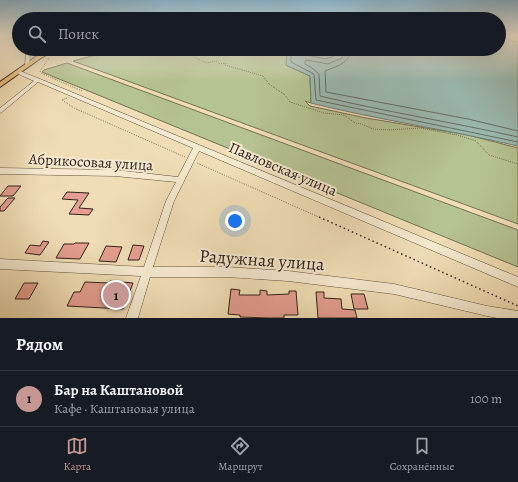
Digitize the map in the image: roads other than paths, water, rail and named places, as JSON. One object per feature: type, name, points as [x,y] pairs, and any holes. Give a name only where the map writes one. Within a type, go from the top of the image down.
[{"type":"main road","points":[[0,85],[27,65],[45,56]]},
{"type":"street","points":[[27,65],[28,56]]},
{"type":"street","name":"Павловская улица","points":[[18,72],[518,282]]},
{"type":"street","points":[[0,112],[38,80]]},
{"type":"street","points":[[132,318],[170,201],[197,147]]},
{"type":"street","name":"Абрикосовая улица","points":[[0,171],[115,173],[180,180]]},
{"type":"street","name":"Радужная улица","points":[[0,264],[147,272],[227,272],[288,276],[394,290],[479,310],[518,316]]},
{"type":"water","points":[[506,50],[518,50],[518,146],[362,115],[311,103],[310,76],[286,65],[287,56],[506,56]]},
{"type":"place","name":"Бар на Каштановой","points":[[116,295]]}]
